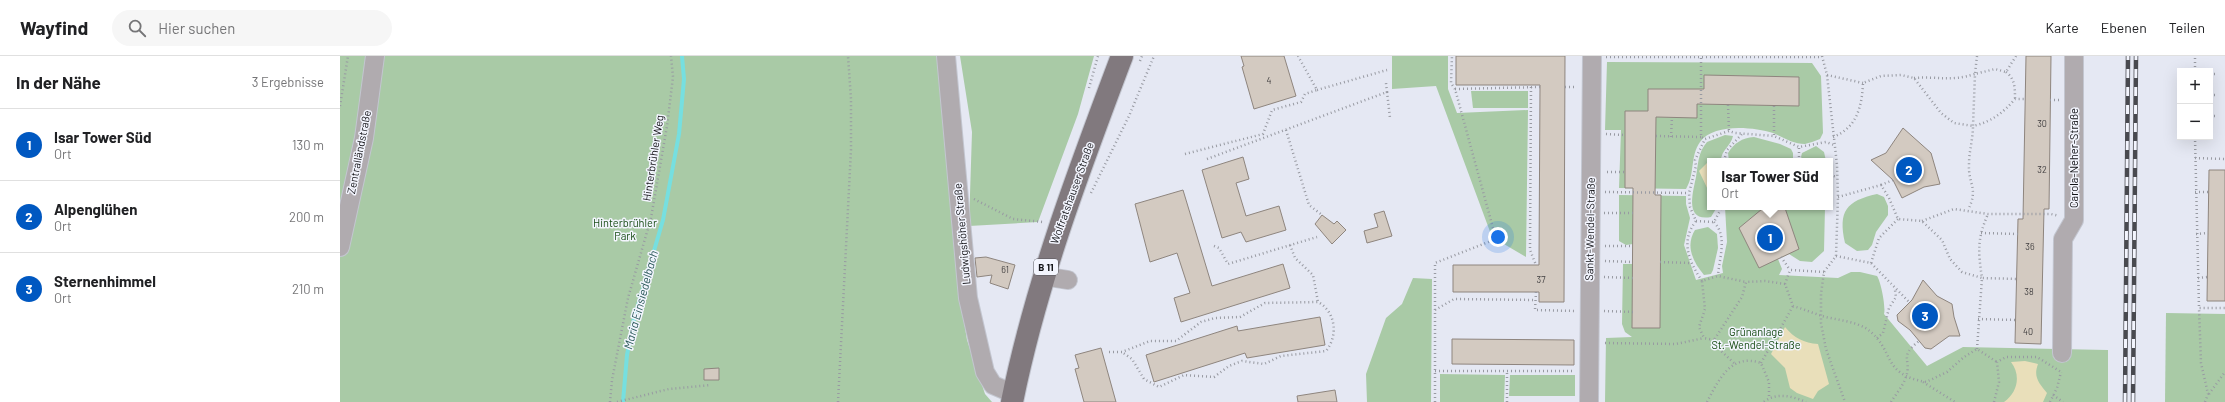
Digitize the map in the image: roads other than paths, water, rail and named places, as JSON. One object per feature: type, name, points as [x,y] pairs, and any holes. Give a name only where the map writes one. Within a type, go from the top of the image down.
[{"type":"main road","name":"Wolfratshauser Straße","points":[[1013,398],[1043,276],[1058,229],[1122,56]]},
{"type":"street","name":"Zentralländstraße","points":[[340,247],[364,138],[375,56]]},
{"type":"street","name":"Ludwigshöher Straße","points":[[946,56],[968,298],[976,340],[985,372],[993,384],[1013,398]]},
{"type":"street","name":"Carola-Neher-Straße","points":[[2062,353],[2063,239],[2074,220],[2074,56]]},
{"type":"street","name":"Sankt-Wendel-Straße","points":[[1589,402],[1599,57]]},
{"type":"street","points":[[1043,276],[1068,280]]},
{"type":"waterway","name":"Maria Einsiedelbach","points":[[623,402],[627,355],[634,319],[663,220],[679,134],[684,79],[682,56]]},
{"type":"railway","points":[[2125,402],[2128,56]]},
{"type":"railway","points":[[2133,402],[2136,56]]},
{"type":"place","name":"Alpenglühen","points":[[1909,170]]},
{"type":"place","name":"Isar Tower Süd","points":[[1770,238]]},
{"type":"place","name":"Sternenhimmel","points":[[1925,316]]},
{"type":"park label","name":"Hinterbrühler Park","points":[[625,229]]},
{"type":"park label","name":"Grünanlage St.-Wendel-Straße","points":[[1756,338]]}]
